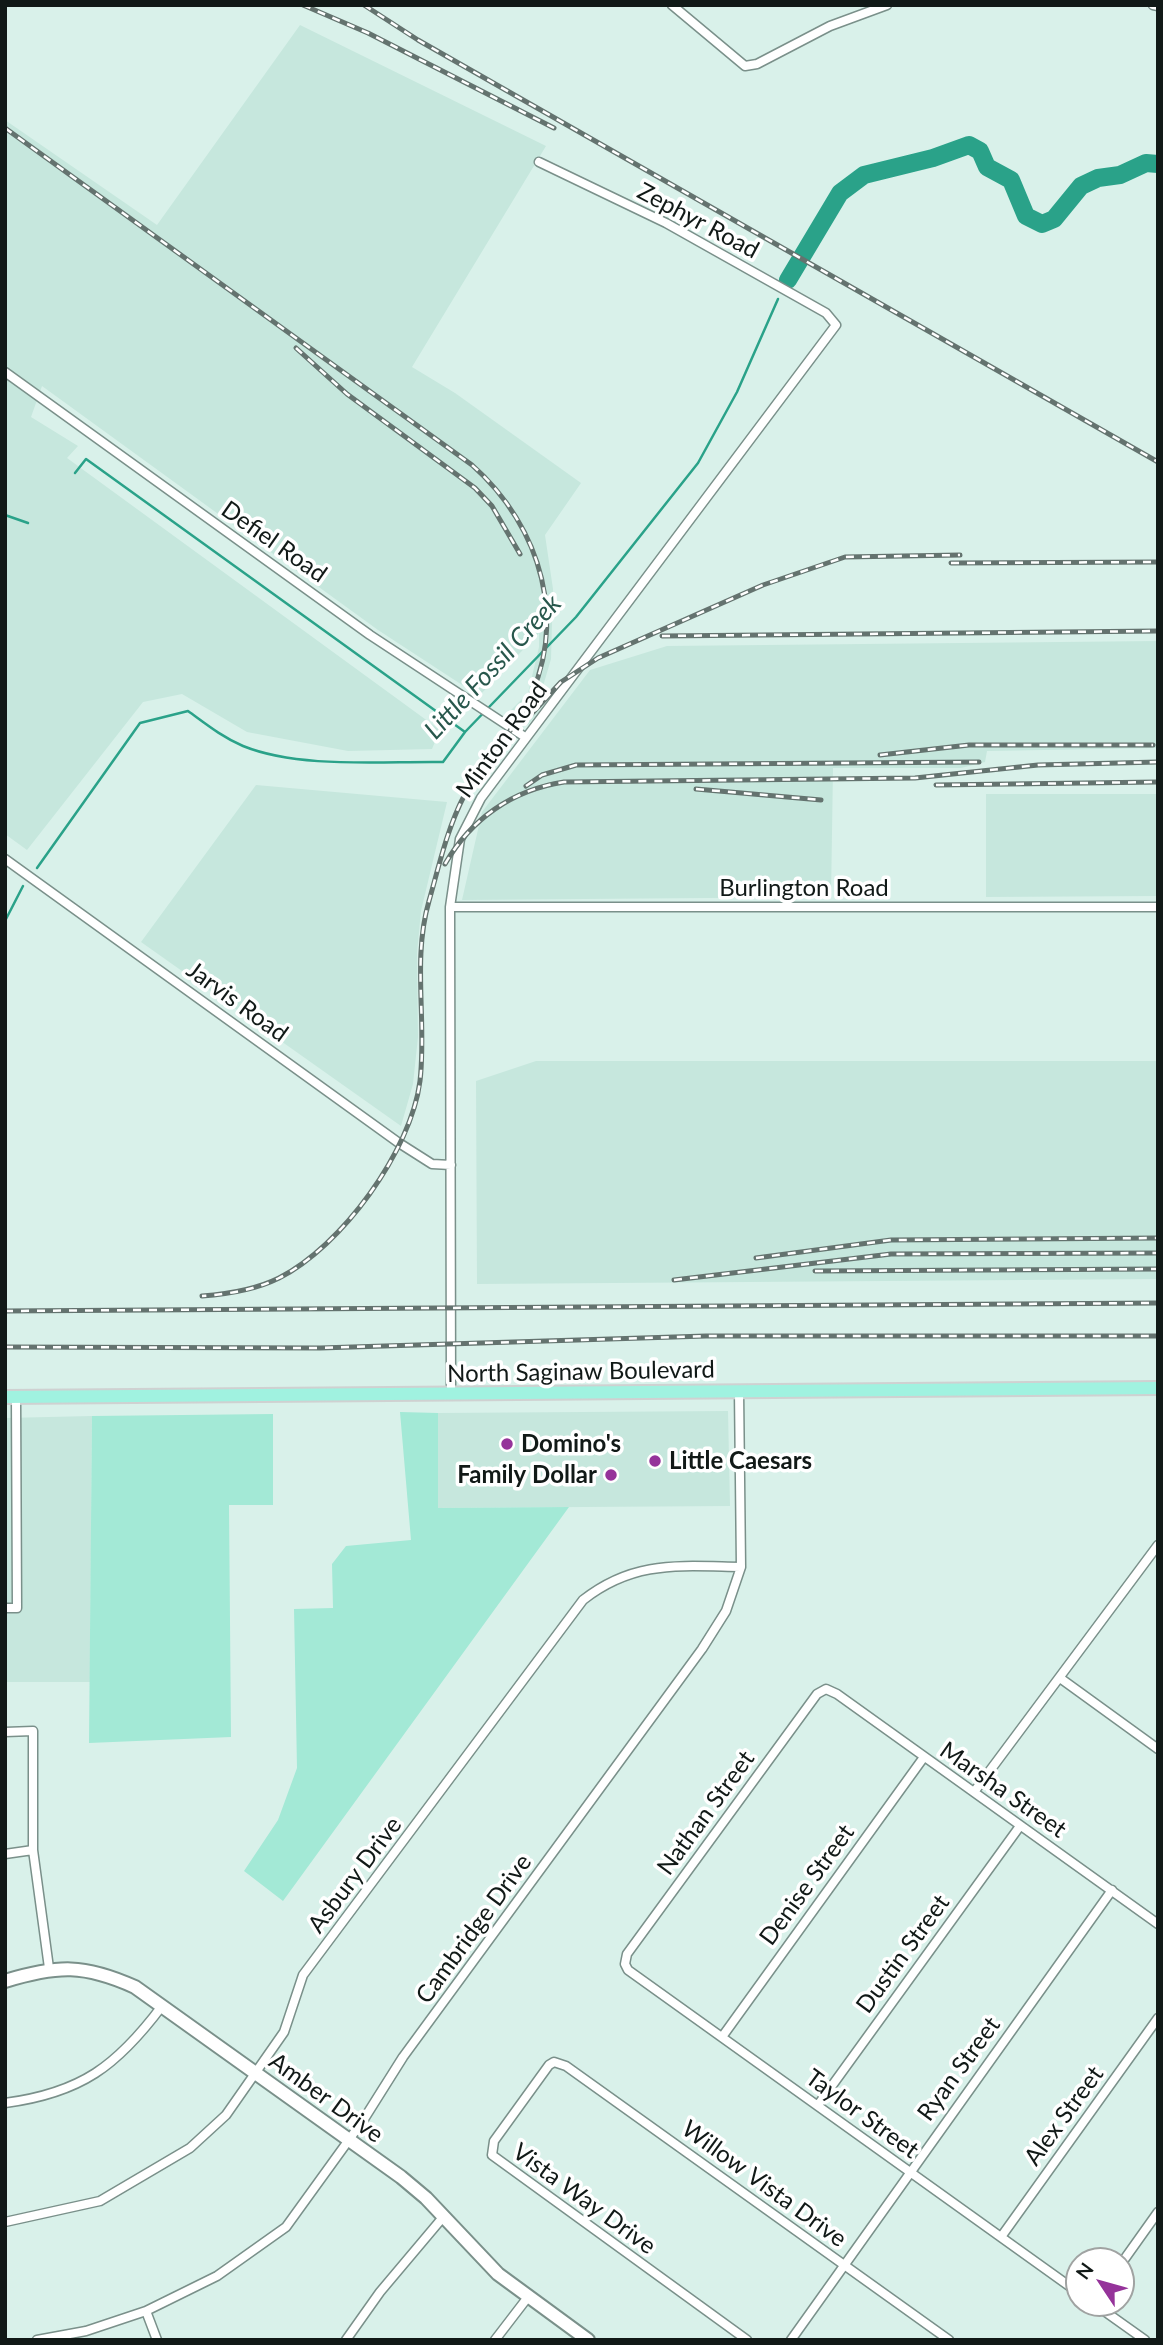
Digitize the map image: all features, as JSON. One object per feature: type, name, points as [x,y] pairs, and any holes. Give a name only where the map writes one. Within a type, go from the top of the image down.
[{"type":"main road","name":"North Saginaw Boulevard","points":[[11,1397],[1158,1388]]},
{"type":"street","points":[[672,5],[707,31],[737,62],[745,66],[757,64],[805,37],[875,7],[887,5]]},
{"type":"street","name":"Zephyr Road","points":[[538,162],[666,223],[826,313],[835,321]]},
{"type":"street","name":"Minton Road","points":[[451,1394],[450,907],[453,872],[469,820],[524,737],[830,337],[835,321]]},
{"type":"street","name":"Defiel Road","points":[[5,372],[370,635],[524,737]]},
{"type":"street","name":"Jarvis Road","points":[[5,859],[399,1143],[432,1164],[451,1166]]},
{"type":"street","name":"Burlington Road","points":[[450,907],[1158,907]]},
{"type":"street","name":"Cambridge Drive","points":[[37,2340],[86,2331],[146,2311],[199,2286],[279,2233],[300,2211],[399,2063],[712,1634],[731,1599],[741,1567],[739,1391]]},
{"type":"street","points":[[5,1608],[17,1608],[11,1397]]},
{"type":"street","points":[[974,1792],[1158,1546]]},
{"type":"street","name":"Asbury Drive","points":[[5,2222],[100,2201],[150,2174],[205,2135],[226,2115],[284,2032],[303,1976],[583,1600],[614,1578],[655,1566],[741,1567]]},
{"type":"street","points":[[1060,1678],[1158,1749]]},
{"type":"street","name":"Marsha Street","points":[[826,1689],[837,1694],[1158,1924]]},
{"type":"street","name":"Nathan Street","points":[[625,1964],[627,1954],[814,1698],[826,1689]]},
{"type":"street","points":[[5,1732],[33,1731],[33,1850],[49,1968]]},
{"type":"street","name":"Denise Street","points":[[722,2037],[924,1757]]},
{"type":"street","name":"Dustin Street","points":[[818,2105],[1020,1826]]},
{"type":"street","points":[[5,1854],[33,1850]]},
{"type":"street","name":"Ryan Street","points":[[791,2340],[1112,1890]]},
{"type":"street","name":"Taylor Street","points":[[625,1964],[722,2037],[1065,2283]]},
{"type":"street","name":"Amber Drive","points":[[5,1980],[49,1968],[73,1967],[112,1976],[135,1987],[401,2177],[444,2216],[498,2274],[588,2340]]},
{"type":"street","points":[[5,2103],[38,2098],[109,2067],[162,2006]]},
{"type":"street","name":"Alex Street","points":[[1001,2237],[1158,2018]]},
{"type":"street","name":"Willow Vista Drive","points":[[554,2063],[566,2066],[949,2340]]},
{"type":"street","name":"Vista Way Drive","points":[[554,2063],[545,2069],[494,2141],[492,2155],[747,2340]]},
{"type":"street","points":[[1133,2247],[1158,2212]]},
{"type":"street","points":[[346,2340],[380,2292],[444,2216]]},
{"type":"street","points":[[495,2340],[528,2297]]},
{"type":"street","points":[[146,2311],[157,2340]]},
{"type":"street","points":[[1113,2317],[1145,2340]]},
{"type":"shaded area","points":[[300,25],[546,146],[412,367],[455,393],[581,483],[545,535],[553,589],[551,659],[541,693],[549,698],[528,725],[510,711],[528,693],[539,647],[539,633],[479,696],[378,630],[42,386],[31,417],[78,446],[67,458],[440,730],[432,749],[348,751],[247,732],[182,694],[143,702],[27,850],[5,834],[5,120],[157,225]]},
{"type":"shaded area","points":[[1158,641],[1158,748],[987,751],[985,762],[961,768],[833,768],[831,897],[462,900],[482,812],[590,670],[667,646]]},
{"type":"shaded area","points":[[256,785],[447,802],[421,911],[417,953],[418,1037],[413,1084],[401,1126],[141,942]]},
{"type":"shaded area","points":[[986,794],[1158,794],[1158,896],[986,897]]},
{"type":"shaded area","points":[[536,1061],[1158,1061],[1158,1279],[477,1284],[476,1081]]},
{"type":"shaded area","points":[[728,1411],[730,1506],[438,1508],[438,1413]]},
{"type":"shaded area","points":[[92,1416],[90,1682],[5,1682],[5,1418]]},
{"type":"green space","points":[[400,1412],[438,1413],[438,1508],[569,1507],[283,1901],[244,1871],[278,1820],[297,1768],[294,1609],[333,1608],[332,1564],[346,1546],[411,1540]]},
{"type":"green space","points":[[273,1414],[273,1505],[229,1505],[231,1737],[89,1743],[92,1416]]},
{"type":"waterway","name":"Little Fossil Creek","points":[[788,280],[840,193],[864,175],[933,158],[969,145],[980,151],[987,167],[1011,180],[1026,216],[1042,224],[1054,219],[1081,186],[1098,178],[1120,175],[1146,163],[1158,164]]},
{"type":"waterway","name":"Little Fossil Creek","points":[[37,868],[140,723],[188,711],[228,739],[265,753],[315,761],[443,762],[465,732],[576,617],[698,463],[737,392],[778,299]]},
{"type":"waterway","points":[[75,473],[86,459],[465,732]]},
{"type":"waterway","points":[[5,515],[28,523]]},
{"type":"waterway","name":"Little Fossil Creek","points":[[5,921],[23,886]]},
{"type":"railway","points":[[303,5],[368,33],[554,128]]},
{"type":"railway","points":[[364,5],[418,40],[1158,462]]},
{"type":"railway","points":[[5,128],[472,465],[496,490],[516,517],[542,578],[546,611],[545,644],[538,677],[524,709],[464,796],[448,834],[429,901],[421,945],[420,1081],[414,1108],[403,1137],[370,1194],[326,1244],[303,1263],[261,1286],[202,1296]]},
{"type":"railway","points":[[296,348],[347,394],[475,488],[492,506],[520,554]]},
{"type":"railway","points":[[523,723],[561,682],[598,658],[763,585],[845,557],[960,555]]},
{"type":"railway","points":[[951,563],[1158,562]]},
{"type":"railway","points":[[662,636],[1158,631]]},
{"type":"railway","points":[[880,755],[969,745],[1153,745]]},
{"type":"railway","points":[[526,786],[542,775],[576,765],[979,762]]},
{"type":"railway","points":[[445,864],[467,833],[495,809],[527,792],[564,782],[915,778],[1038,765],[1158,762]]},
{"type":"railway","points":[[936,785],[1158,782]]},
{"type":"railway","points":[[696,789],[821,800]]},
{"type":"railway","points":[[756,1258],[891,1240],[1158,1238]]},
{"type":"railway","points":[[674,1280],[891,1254],[1158,1253]]},
{"type":"railway","points":[[815,1271],[1158,1269]]},
{"type":"railway","points":[[5,1311],[1158,1303]]},
{"type":"railway","points":[[5,1347],[320,1348],[706,1336],[1158,1336]]},
{"type":"place","name":"Domino's","points":[[507,1444]]},
{"type":"place","name":"Little Caesars","points":[[655,1461]]},
{"type":"place","name":"Family Dollar","points":[[611,1475]]}]
